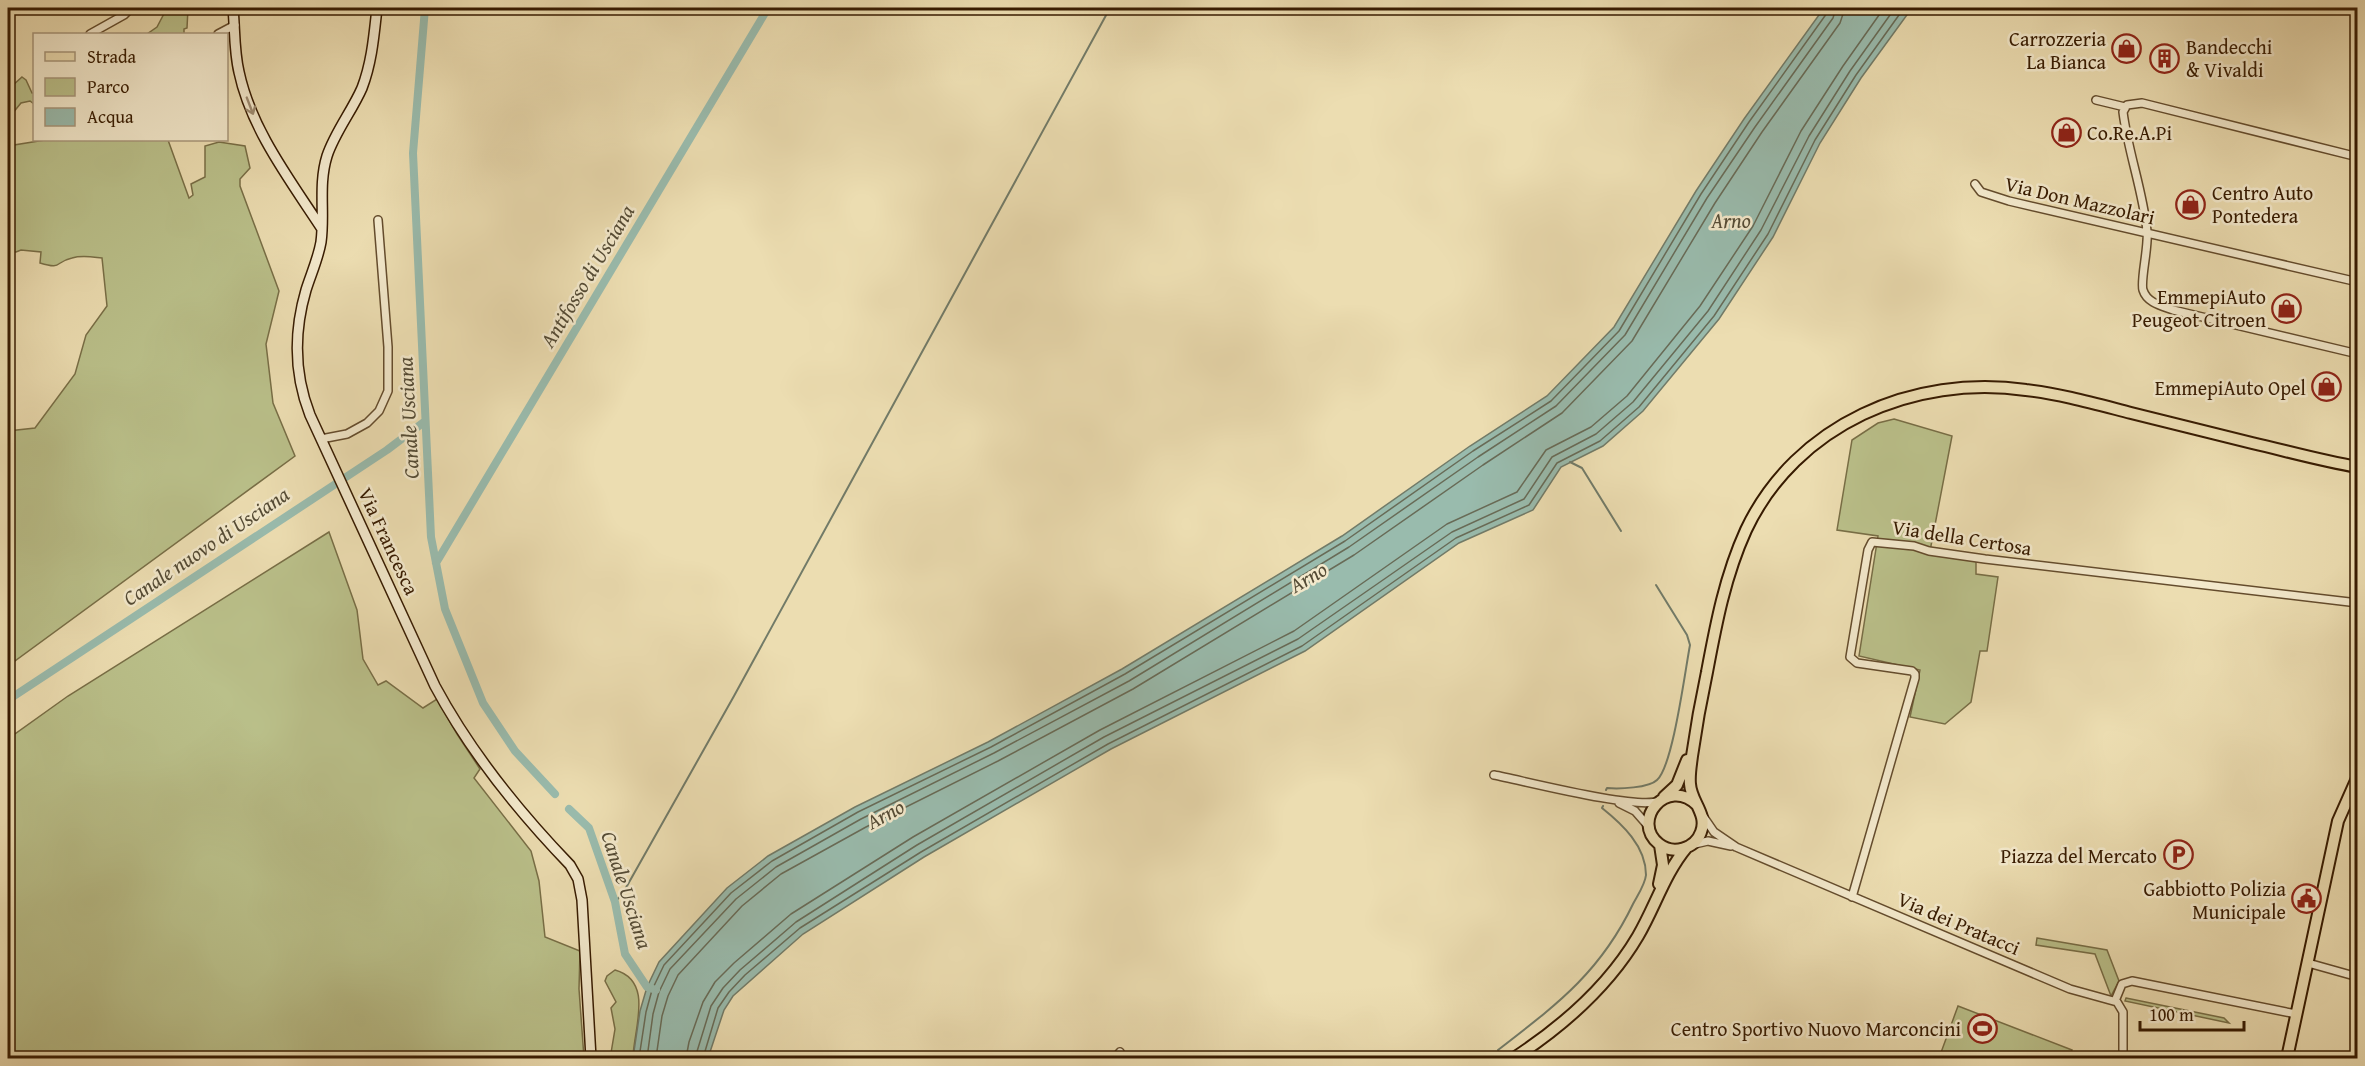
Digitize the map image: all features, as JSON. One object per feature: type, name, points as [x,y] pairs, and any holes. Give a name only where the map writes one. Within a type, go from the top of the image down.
[{"type":"main road","points":[[233,8],[239,72],[252,112],[269,146],[322,230]]},
{"type":"main road","name":"Via Francesca","points":[[378,8],[366,75],[334,139],[323,169],[322,230],[319,253],[302,302],[297,348],[303,396],[435,686],[460,731],[491,775],[570,865],[578,879],[582,900],[591,1059]]},
{"type":"main road","points":[[1514,1059],[1551,1033],[1599,988],[1634,944],[1674,865],[1689,846],[1699,838],[1703,828],[1699,808],[1689,784],[1696,728],[1727,582],[1738,550],[1758,509],[1779,480],[1817,443],[1849,421],[1888,403],[1928,391],[1963,386],[2024,389],[2096,404],[2358,469]]},
{"type":"main road","points":[[1655,902],[1663,865],[1660,845],[1649,828],[1650,813],[1674,788],[1680,778],[1696,728]]},
{"type":"main road","points":[[2287,1059],[2338,821],[2358,776]]},
{"type":"main road","points":[[1661,800],[1672,795],[1682,796],[1699,808]]},
{"type":"main road","points":[[1660,845],[1672,849],[1689,846]]},
{"type":"street","points":[[92,33],[124,15],[131,8]]},
{"type":"street","points":[[220,33],[235,25]]},
{"type":"street","points":[[2096,100],[2125,107],[2136,102],[2358,158]]},
{"type":"street","points":[[2125,107],[2124,121],[2148,232],[2143,290],[2147,297],[2160,305],[2358,354]]},
{"type":"street","name":"Via Don Mazzolari","points":[[1975,184],[1981,192],[1990,195],[2358,282]]},
{"type":"street","points":[[323,444],[367,423],[379,411],[388,391],[388,347],[378,220]]},
{"type":"street","name":"Via della Certosa","points":[[1852,897],[1916,678],[1916,674],[1912,671],[1857,663],[1850,657],[1868,550],[1872,542],[1914,546],[1929,551],[1984,559],[2358,603]]},
{"type":"street","points":[[1494,775],[1641,804],[1661,800]]},
{"type":"street","points":[[1611,799],[1635,811],[1649,828]]},
{"type":"street","name":"Via dei Pratacci","points":[[1699,808],[1711,828],[1736,847]]},
{"type":"street","name":"Via dei Pratacci","points":[[1689,846],[1708,842],[1736,847],[2070,989],[2115,1001]]},
{"type":"street","points":[[2308,963],[2358,976]]},
{"type":"street","points":[[2123,1059],[2123,1010],[2115,1001],[2122,984],[2130,981],[2296,1014]]},
{"type":"green space","points":[[167,8],[188,8],[187,28],[184,29],[184,33],[148,33],[157,27]]},
{"type":"green space","points":[[22,77],[26,80],[33,93],[33,103],[30,101],[21,103],[8,119],[8,87]]},
{"type":"green space","points":[[39,141],[168,141],[189,198],[193,195],[191,184],[205,177],[205,146],[219,142],[245,146],[250,168],[240,179],[240,186],[279,291],[266,344],[273,403],[295,456],[8,666],[8,431],[35,428],[75,374],[86,335],[107,306],[102,258],[76,257],[52,266],[40,263],[41,252],[21,250],[8,252],[8,146]]},
{"type":"green space","points":[[1894,419],[1952,436],[1930,551],[1976,558],[1976,574],[1998,577],[1987,651],[1980,651],[1971,702],[1945,724],[1910,717],[1920,670],[1859,656],[1878,536],[1837,530],[1852,440],[1878,423]]},
{"type":"green space","points":[[329,532],[357,610],[363,659],[378,685],[386,681],[423,708],[437,699],[480,769],[474,778],[531,851],[539,881],[545,937],[580,951],[579,989],[584,1058],[8,1058],[8,739],[68,696]]},
{"type":"green space","points":[[2037,938],[2107,950],[2119,981],[2111,996],[2095,954],[2036,945]]},
{"type":"green space","points":[[615,970],[627,976],[635,985],[638,996],[638,1021],[633,1058],[615,1058],[611,1053],[615,1029],[611,1008],[616,1002],[605,981],[607,976]]},
{"type":"green space","points":[[2126,998],[2224,1018],[2229,1023],[2125,1001]]},
{"type":"green space","name":"Centro Sportivo Nuovo Marconcini","points":[[1958,1006],[2072,1050],[2069,1058],[1939,1058]]},
{"type":"water","name":"Arno","points":[[1824,8],[1912,8],[1861,78],[1820,143],[1773,237],[1719,319],[1643,411],[1603,446],[1561,467],[1533,510],[1459,543],[1305,651],[1111,749],[924,857],[803,934],[733,996],[724,1010],[708,1058],[633,1058],[640,1011],[647,987],[659,962],[727,888],[768,856],[855,807],[988,742],[1122,669],[1342,536],[1470,446],[1547,396],[1614,327],[1696,191],[1744,119]]},
{"type":"waterway","name":"Canale Usciana","points":[[425,8],[413,153],[431,537],[445,609],[483,703],[515,751],[555,794]]},
{"type":"waterway","name":"Antifosso di Usciana","points":[[436,563],[768,8]]},
{"type":"waterway","points":[[615,902],[623,893],[734,696],[1110,8]]},
{"type":"waterway","name":"Canale nuovo di Usciana","points":[[8,700],[387,450],[424,422]]},
{"type":"waterway","points":[[1570,462],[1582,468],[1621,531]]},
{"type":"waterway","points":[[1606,790],[1607,788],[1641,786],[1657,780],[1663,771],[1673,738],[1690,645],[1687,635],[1656,585]]},
{"type":"waterway","points":[[1498,1050],[1558,1002],[1591,969],[1620,928],[1643,886],[1646,875],[1642,855],[1631,837],[1602,808],[1603,806]]},
{"type":"waterway","name":"Canale Usciana","points":[[569,809],[589,828],[615,902],[625,954],[647,987],[656,990]]},
{"type":"place","name":"Carrozzeria La Bianca","points":[[2127,49]]},
{"type":"place","name":"Bandecchi & Vivaldi","points":[[2165,58]]},
{"type":"place","name":"Co.Re.A.Pi","points":[[2066,132]]},
{"type":"place","name":"Centro Auto Pontedera","points":[[2191,204]]},
{"type":"place","name":"EmmepiAuto Peugeot Citroen","points":[[2287,308]]},
{"type":"place","name":"EmmepiAuto Opel","points":[[2327,387]]},
{"type":"place","name":"Piazza del Mercato","points":[[2178,855]]},
{"type":"place","name":"Gabbiotto Polizia Municipale","points":[[2307,899]]},
{"type":"place","name":"Centro Sportivo Nuovo Marconcini","points":[[1982,1028]]}]
